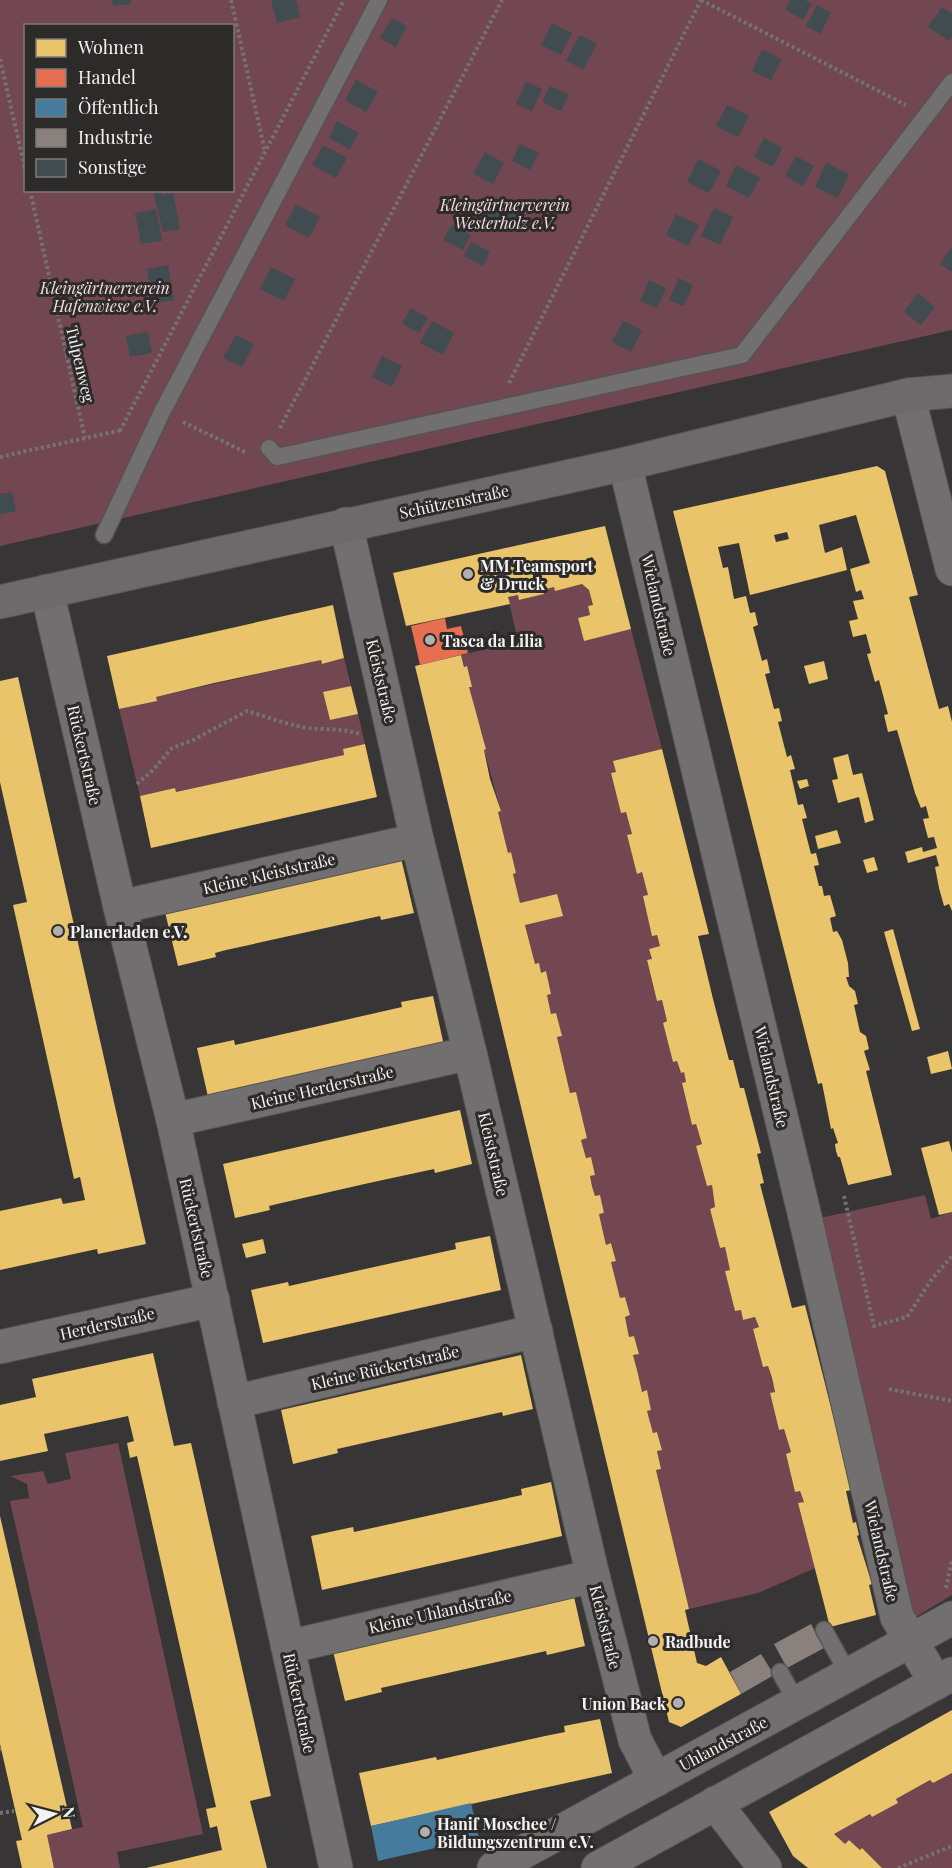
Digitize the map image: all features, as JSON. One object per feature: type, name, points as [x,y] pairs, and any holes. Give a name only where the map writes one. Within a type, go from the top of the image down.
[{"type":"street","name":"Schützenstraße","points":[[908,395],[952,369]]},
{"type":"street","name":"Schützenstraße","points":[[0,602],[625,464],[908,395],[952,391]]},
{"type":"street","points":[[908,395],[952,569]]},
{"type":"street","name":"Wielandstraße","points":[[625,464],[806,1221],[897,1617],[911,1641],[944,1679]]},
{"type":"street","name":"Kleiststraße","points":[[346,524],[417,840],[470,1053],[592,1576],[635,1740],[656,1780]]},
{"type":"street","name":"Rückertstraße","points":[[47,591],[120,907],[173,1120],[336,1868]]},
{"type":"street","name":"Kleine Kleiststraße","points":[[120,907],[417,840]]},
{"type":"street","name":"Kleine Herderstraße","points":[[173,1120],[470,1053]]},
{"type":"street","name":"Herderstraße","points":[[0,1347],[213,1300]]},
{"type":"street","name":"Kleine Rückertstraße","points":[[234,1402],[536,1331]]},
{"type":"street","name":"Kleine Uhlandstraße","points":[[288,1647],[592,1576]]},
{"type":"street","name":"Uhlandstraße","points":[[494,1868],[911,1641],[949,1605]]},
{"type":"street","points":[[598,1868],[944,1679]]},
{"type":"street","points":[[715,1803],[765,1868]]},
{"type":"lane","points":[[105,535],[149,437],[379,0]]},
{"type":"lane","points":[[269,448],[277,457],[742,355],[952,82]]},
{"type":"lane","points":[[824,1630],[849,1675]]},
{"type":"lane","points":[[780,1672],[797,1703]]},
{"type":"path","points":[[231,0],[265,152]]},
{"type":"path","points":[[120,431],[344,0]]},
{"type":"path","points":[[162,412],[251,454],[269,448],[502,0]]},
{"type":"path","points":[[495,410],[701,0],[927,115]]},
{"type":"path","points":[[0,59],[24,163]]},
{"type":"path","name":"Tulpenweg","points":[[30,192],[85,438]]},
{"type":"path","points":[[0,457],[133,428],[149,437]]},
{"type":"path","points":[[137,784],[172,748],[193,740],[247,711],[286,724],[311,728],[343,728],[363,735]]},
{"type":"path","points":[[844,1196],[874,1326],[907,1317],[932,1279],[952,1256]]},
{"type":"path","points":[[889,1389],[952,1401]]},
{"type":"path","points":[[949,1605],[952,1560]]},
{"type":"path","points":[[0,1813],[14,1810]]},
{"type":"path","points":[[898,1868],[952,1846]]},
{"type":"green space","name":"Kleingärtnerverein Westerholz e.V.","points":[[0,0],[952,0],[952,330],[0,546]]},
{"type":"green space","points":[[582,584],[589,590],[593,605],[588,607],[590,615],[578,618],[584,640],[631,629],[662,749],[614,761],[616,772],[611,774],[621,812],[626,812],[632,834],[627,836],[637,873],[642,872],[648,895],[644,896],[660,946],[649,949],[652,959],[647,961],[657,1001],[662,1000],[667,1021],[663,1023],[673,1062],[677,1061],[680,1072],[684,1072],[686,1082],[682,1084],[692,1125],[696,1124],[702,1144],[696,1146],[707,1186],[712,1185],[715,1207],[710,1209],[720,1248],[725,1247],[730,1270],[725,1271],[735,1311],[741,1310],[743,1320],[755,1317],[759,1327],[753,1329],[763,1367],[768,1366],[775,1392],[770,1394],[779,1430],[784,1429],[791,1452],[786,1454],[795,1492],[800,1491],[804,1502],[798,1504],[815,1568],[758,1593],[689,1609],[656,1470],[661,1469],[657,1451],[662,1449],[657,1432],[653,1433],[647,1411],[651,1410],[647,1391],[642,1392],[633,1355],[639,1353],[634,1336],[629,1337],[625,1317],[630,1315],[625,1297],[620,1298],[611,1262],[616,1260],[612,1244],[606,1245],[599,1214],[604,1213],[600,1195],[595,1196],[590,1176],[595,1175],[591,1157],[586,1158],[581,1140],[587,1138],[576,1092],[570,1093],[557,1037],[561,1036],[551,1014],[547,995],[551,994],[546,972],[541,973],[535,964],[513,874],[516,873],[511,852],[508,853],[498,812],[501,811],[461,655],[518,642],[508,597],[518,595],[520,600],[544,594],[543,590],[554,587],[555,590]]},
{"type":"green space","points":[[344,658],[351,686],[323,693],[330,720],[358,714],[365,744],[343,749],[344,755],[176,792],[175,788],[140,796],[119,709],[156,701],[156,697],[321,660],[322,664]]},
{"type":"green space","points":[[925,1195],[931,1219],[952,1212],[952,1595],[904,1624],[806,1221]]},
{"type":"green space","points":[[118,1443],[203,1834],[117,1852],[120,1868],[54,1868],[47,1835],[83,1827],[10,1501],[29,1498],[27,1484],[10,1476],[43,1471],[48,1484],[71,1479],[65,1453]]},
{"type":"green space","points":[[952,1773],[952,1868],[882,1868],[862,1848],[860,1850],[849,1840],[845,1844],[834,1834],[870,1814],[872,1817],[898,1803],[896,1799],[930,1780],[933,1783]]},
{"type":"building: Wohnen","points":[[877,466],[885,471],[918,595],[909,597],[939,709],[948,706],[952,722],[952,911],[949,904],[944,906],[935,867],[939,866],[936,855],[908,863],[905,852],[922,847],[923,852],[937,848],[934,837],[928,838],[923,819],[929,818],[926,806],[921,808],[915,793],[897,730],[888,732],[884,715],[888,714],[879,680],[875,682],[867,654],[871,653],[866,634],[853,637],[849,621],[858,619],[853,601],[864,599],[861,590],[856,592],[850,569],[870,563],[856,515],[819,525],[825,553],[842,547],[847,570],[750,595],[739,543],[718,547],[723,568],[728,567],[734,599],[746,596],[750,613],[755,612],[758,625],[753,627],[762,661],[767,659],[770,673],[765,674],[774,709],[779,708],[782,721],[778,722],[787,757],[791,755],[795,769],[790,770],[798,805],[803,804],[807,818],[802,819],[811,854],[816,853],[819,865],[814,866],[819,886],[822,886],[824,896],[830,895],[836,916],[830,918],[833,932],[837,931],[842,940],[848,963],[849,977],[846,977],[849,986],[855,991],[858,1004],[854,1005],[860,1032],[866,1036],[869,1049],[864,1051],[870,1070],[866,1071],[892,1175],[848,1185],[836,1151],[835,1144],[838,1143],[833,1128],[831,1129],[822,1083],[818,1084],[673,511]],"holes":[[[787,532],[789,539],[776,542],[774,535]]]},
{"type":"building: Wohnen","points":[[605,526],[631,629],[584,641],[578,618],[590,615],[588,606],[593,605],[589,590],[582,584],[555,591],[554,587],[543,590],[544,594],[519,600],[518,595],[508,597],[510,604],[406,626],[393,573]]},
{"type":"building: Wohnen","points":[[333,605],[344,658],[322,664],[321,660],[214,683],[156,697],[157,701],[119,709],[107,656]]},
{"type":"building: Wohnen","points":[[461,655],[464,667],[467,666],[472,687],[469,687],[486,749],[484,750],[490,779],[501,811],[498,812],[508,853],[511,852],[516,873],[513,874],[520,903],[557,894],[563,916],[525,925],[535,964],[539,963],[541,973],[546,971],[551,994],[547,995],[551,1014],[556,1013],[562,1036],[557,1037],[570,1093],[576,1092],[587,1138],[581,1140],[586,1158],[591,1157],[595,1175],[590,1176],[592,1186],[595,1196],[600,1195],[604,1213],[599,1214],[606,1245],[611,1243],[616,1261],[611,1262],[620,1298],[625,1297],[630,1315],[625,1317],[629,1337],[634,1336],[639,1354],[633,1355],[642,1392],[647,1390],[651,1410],[647,1411],[653,1433],[657,1432],[662,1450],[657,1451],[661,1469],[656,1470],[689,1609],[685,1610],[697,1663],[706,1666],[721,1657],[741,1694],[681,1727],[669,1722],[415,666]]},
{"type":"building: Wohnen","points":[[824,661],[828,679],[809,684],[804,666]]},
{"type":"building: Wohnen","points":[[18,677],[146,1244],[98,1254],[97,1249],[0,1270],[0,1211],[61,1198],[63,1204],[85,1200],[80,1177],[74,1179],[13,905],[27,902],[0,782],[0,681]]},
{"type":"building: Wohnen","points":[[351,686],[358,714],[330,720],[323,692]]},
{"type":"building: Wohnen","points":[[365,744],[377,797],[151,848],[140,796],[175,788],[176,792],[344,755],[343,749]]},
{"type":"building: Wohnen","points":[[662,749],[709,934],[698,936],[713,999],[729,1060],[733,1060],[740,1088],[744,1088],[761,1153],[757,1154],[764,1183],[760,1184],[792,1308],[805,1305],[852,1490],[846,1491],[853,1523],[856,1522],[859,1535],[857,1536],[872,1584],[869,1585],[876,1615],[830,1627],[798,1503],[804,1502],[800,1491],[795,1492],[786,1454],[791,1452],[784,1429],[779,1430],[770,1393],[775,1392],[772,1378],[768,1366],[763,1367],[753,1329],[759,1327],[755,1317],[743,1320],[741,1310],[735,1311],[725,1271],[730,1270],[725,1247],[720,1248],[710,1209],[715,1207],[712,1185],[707,1186],[696,1146],[702,1144],[696,1124],[692,1125],[682,1083],[686,1082],[684,1072],[681,1073],[677,1061],[673,1062],[663,1023],[667,1021],[662,1000],[657,1001],[647,960],[652,959],[649,949],[660,946],[657,935],[652,936],[643,896],[648,895],[642,872],[637,874],[627,835],[632,834],[626,812],[621,813],[611,773],[616,772],[613,761]]},
{"type":"building: Wohnen","points":[[848,754],[853,775],[862,773],[874,820],[865,823],[859,797],[838,803],[832,780],[838,779],[833,758]]},
{"type":"building: Wohnen","points":[[807,779],[809,786],[800,789],[797,781]]},
{"type":"building: Wohnen","points":[[837,830],[841,843],[818,849],[815,836]]},
{"type":"building: Wohnen","points":[[874,857],[878,870],[867,873],[863,860]]},
{"type":"building: Wohnen","points":[[401,858],[414,913],[381,920],[380,916],[226,950],[215,953],[216,957],[178,966],[165,912]]},
{"type":"building: Wohnen","points":[[893,929],[920,1029],[912,1031],[884,932]]},
{"type":"building: Wohnen","points":[[433,996],[445,1050],[209,1101],[197,1048],[234,1040],[235,1045],[402,1007],[401,1002]]},
{"type":"building: Wohnen","points":[[948,1051],[952,1069],[931,1074],[927,1057]]},
{"type":"building: Wohnen","points":[[460,1110],[472,1164],[435,1173],[434,1169],[369,1183],[269,1206],[270,1210],[235,1218],[223,1164]]},
{"type":"building: Wohnen","points":[[949,1141],[952,1153],[952,1212],[939,1215],[921,1148]]},
{"type":"building: Wohnen","points":[[490,1236],[501,1290],[263,1343],[251,1290],[288,1282],[289,1286],[456,1249],[455,1243]]},
{"type":"building: Wohnen","points":[[263,1239],[266,1253],[246,1258],[242,1244]]},
{"type":"building: Wohnen","points":[[153,1353],[174,1446],[191,1443],[271,1796],[250,1801],[267,1868],[146,1868],[222,1850],[217,1826],[210,1828],[206,1809],[216,1807],[137,1456],[130,1458],[127,1443],[134,1441],[128,1416],[44,1434],[48,1451],[0,1461],[0,1405],[36,1397],[32,1379]]},
{"type":"building: Wohnen","points":[[521,1355],[533,1409],[503,1416],[502,1412],[337,1449],[338,1453],[293,1464],[281,1410]]},
{"type":"building: Wohnen","points":[[551,1482],[562,1536],[322,1590],[311,1536],[353,1527],[354,1532],[522,1495],[521,1489]]},
{"type":"building: Wohnen","points":[[0,1516],[72,1829],[47,1835],[54,1868],[22,1868],[16,1841],[22,1840],[0,1744]]},
{"type":"building: Wohnen","points":[[573,1592],[585,1646],[547,1655],[546,1651],[381,1688],[382,1692],[345,1701],[332,1647]]},
{"type":"building: Wohnen","points":[[952,1710],[952,1773],[933,1783],[930,1780],[896,1799],[898,1803],[872,1817],[870,1814],[834,1834],[845,1844],[849,1840],[860,1850],[862,1848],[882,1868],[808,1868],[793,1856],[769,1812]]},
{"type":"building: Wohnen","points":[[600,1719],[612,1773],[371,1826],[359,1773],[436,1757],[437,1760],[565,1732],[564,1726]]},
{"type":"building: Handel","points":[[445,618],[447,629],[461,626],[468,653],[420,665],[411,626]]},
{"type":"building: Öffentlich","name":"Hanif Moschee / Bildungszentrum e.V.","points":[[471,1803],[479,1838],[378,1861],[371,1826]]},
{"type":"building: Industrie","points":[[811,1624],[824,1648],[787,1668],[774,1644]]},
{"type":"building: Industrie","points":[[761,1654],[774,1675],[741,1694],[730,1672]]},
{"type":"building: Sonstige","points":[[112,0],[131,0],[131,4],[113,6]]},
{"type":"building: Sonstige","points":[[271,0],[296,0],[300,17],[277,23]]},
{"type":"building: Sonstige","points":[[790,0],[805,0],[812,4],[803,20],[785,9]]},
{"type":"building: Sonstige","points":[[817,5],[831,13],[820,34],[806,26]]},
{"type":"building: Sonstige","points":[[942,7],[952,14],[952,36],[949,41],[928,27]]},
{"type":"building: Sonstige","points":[[392,18],[407,26],[396,47],[380,38]]},
{"type":"building: Sonstige","points":[[552,23],[572,33],[561,55],[541,45]]},
{"type":"building: Sonstige","points":[[580,35],[597,44],[583,70],[566,60]]},
{"type":"building: Sonstige","points":[[762,49],[782,59],[771,80],[752,71]]},
{"type":"building: Sonstige","points":[[356,80],[378,92],[366,112],[345,100]]},
{"type":"building: Sonstige","points":[[526,82],[542,89],[532,111],[516,104]]},
{"type":"building: Sonstige","points":[[550,86],[569,95],[561,111],[542,102]]},
{"type":"building: Sonstige","points":[[727,105],[749,116],[738,137],[716,126]]},
{"type":"building: Sonstige","points":[[337,121],[359,133],[350,149],[329,138]]},
{"type":"building: Sonstige","points":[[764,138],[782,148],[773,167],[754,157]]},
{"type":"building: Sonstige","points":[[520,144],[539,153],[530,170],[512,161]]},
{"type":"building: Sonstige","points":[[323,145],[347,158],[336,178],[312,165]]},
{"type":"building: Sonstige","points":[[485,152],[504,163],[493,184],[473,174]]},
{"type":"building: Sonstige","points":[[796,156],[814,166],[803,186],[785,176]]},
{"type":"building: Sonstige","points":[[698,159],[721,171],[709,193],[687,182]]},
{"type":"building: Sonstige","points":[[826,163],[849,174],[838,198],[815,187]]},
{"type":"building: Sonstige","points":[[736,165],[760,178],[749,198],[726,186]]},
{"type":"building: Sonstige","points":[[153,192],[162,192],[162,195],[173,193],[180,229],[163,232]]},
{"type":"building: Sonstige","points":[[496,197],[519,209],[508,230],[485,218]]},
{"type":"building: Sonstige","points":[[296,204],[320,217],[309,238],[285,225]]},
{"type":"building: Sonstige","points":[[714,208],[733,217],[720,245],[701,236]]},
{"type":"building: Sonstige","points":[[156,209],[162,241],[141,244],[135,213]]},
{"type":"building: Sonstige","points":[[676,214],[699,225],[688,246],[666,235]]},
{"type":"building: Sonstige","points":[[452,225],[471,235],[463,250],[443,240]]},
{"type":"building: Sonstige","points":[[471,242],[490,252],[483,266],[464,256]]},
{"type":"building: Sonstige","points":[[952,247],[952,272],[940,264]]},
{"type":"building: Sonstige","points":[[168,265],[174,300],[153,304],[147,269]]},
{"type":"building: Sonstige","points":[[271,267],[295,279],[284,301],[260,289]]},
{"type":"building: Sonstige","points":[[679,278],[693,285],[684,306],[669,300]]},
{"type":"building: Sonstige","points":[[649,280],[666,288],[657,308],[640,301]]},
{"type":"building: Sonstige","points":[[918,293],[935,307],[921,325],[904,312]]},
{"type":"building: Sonstige","points":[[411,308],[428,318],[419,333],[402,323]]},
{"type":"building: Sonstige","points":[[432,321],[454,333],[443,355],[420,343]]},
{"type":"building: Sonstige","points":[[623,321],[642,330],[631,352],[612,342]]},
{"type":"building: Sonstige","points":[[148,332],[152,353],[130,357],[126,336]]},
{"type":"building: Sonstige","points":[[236,335],[254,344],[242,367],[223,358]]},
{"type":"building: Sonstige","points":[[382,356],[402,366],[392,387],[372,377]]},
{"type":"building: Sonstige","points":[[12,492],[16,511],[0,514],[0,494]]},
{"type":"place","name":"MM Teamsport & Druck","points":[[468,574]]},
{"type":"place","name":"Tasca da Lilia","points":[[430,640]]},
{"type":"place","name":"Planerladen e.V.","points":[[58,931]]},
{"type":"place","name":"Radbude","points":[[653,1641]]},
{"type":"place","name":"Union Back","points":[[678,1703]]},
{"type":"place","name":"Hanif Moschee / Bildungszentrum e.V.","points":[[425,1832]]},
{"type":"park label","name":"Kleingärtnerverein Hafenwiese e.V.","points":[[105,296]]}]
